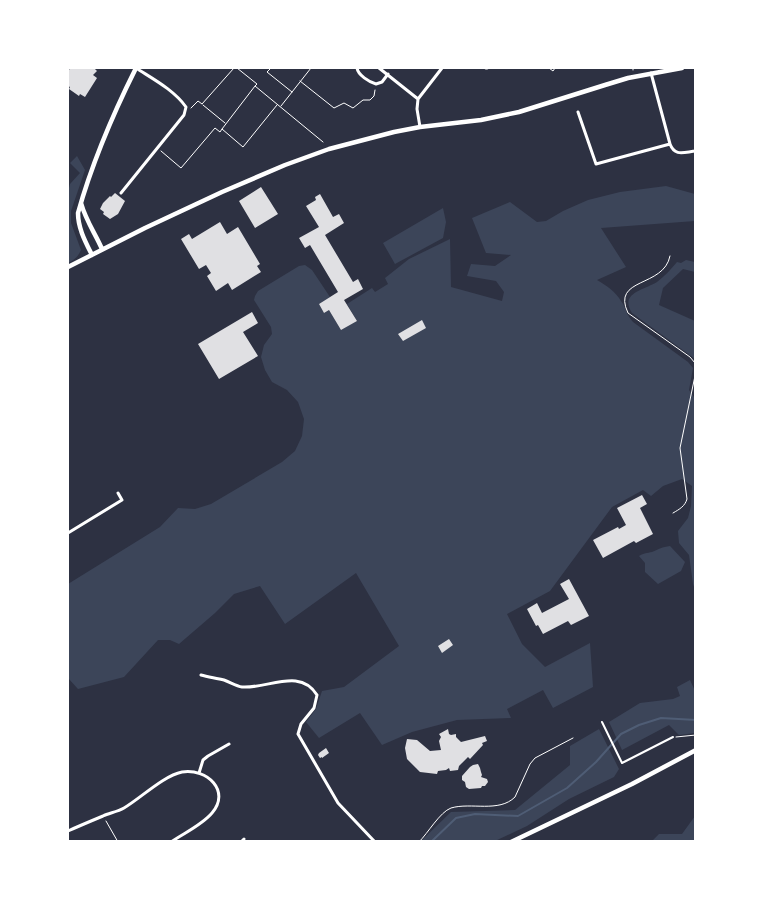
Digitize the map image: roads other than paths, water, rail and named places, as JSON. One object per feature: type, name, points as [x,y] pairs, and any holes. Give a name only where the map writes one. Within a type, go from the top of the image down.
[{"type":"street","points":[[92,254],[84,240],[78,222],[78,213],[112,120],[136,68],[172,92],[186,107],[184,115],[121,192]]},
{"type":"street","points":[[357,68],[358,72],[371,83],[376,84],[382,82],[388,74]]},
{"type":"street","points":[[380,68],[418,99]]},
{"type":"street","points":[[420,127],[417,108],[418,99],[442,68]]},
{"type":"street","points":[[68,267],[206,199],[285,165],[351,142],[420,127],[480,120],[519,112],[605,84],[682,68]]},
{"type":"street","points":[[651,73],[673,151],[696,151]]},
{"type":"street","points":[[578,112],[596,164],[670,144]]},
{"type":"street","points":[[81,202],[85,218],[102,249]]},
{"type":"street","points":[[68,532],[122,500],[118,493]]},
{"type":"street","points":[[201,675],[241,687],[284,680],[296,681],[312,687],[318,695],[314,708],[301,724],[298,734],[338,803],[375,842]]},
{"type":"street","points":[[198,773],[203,760],[229,744]]},
{"type":"street","points":[[512,842],[632,784],[696,750]]},
{"type":"street","points":[[68,831],[122,809],[165,780],[182,772],[198,773],[211,779],[217,787],[219,796],[217,806],[200,823],[171,842]]},
{"type":"lane","points":[[602,722],[622,763],[674,737]]},
{"type":"waterway","points":[[431,842],[456,818],[475,814],[518,816],[567,788],[596,762],[621,734],[639,725],[661,718],[696,720]]}]
